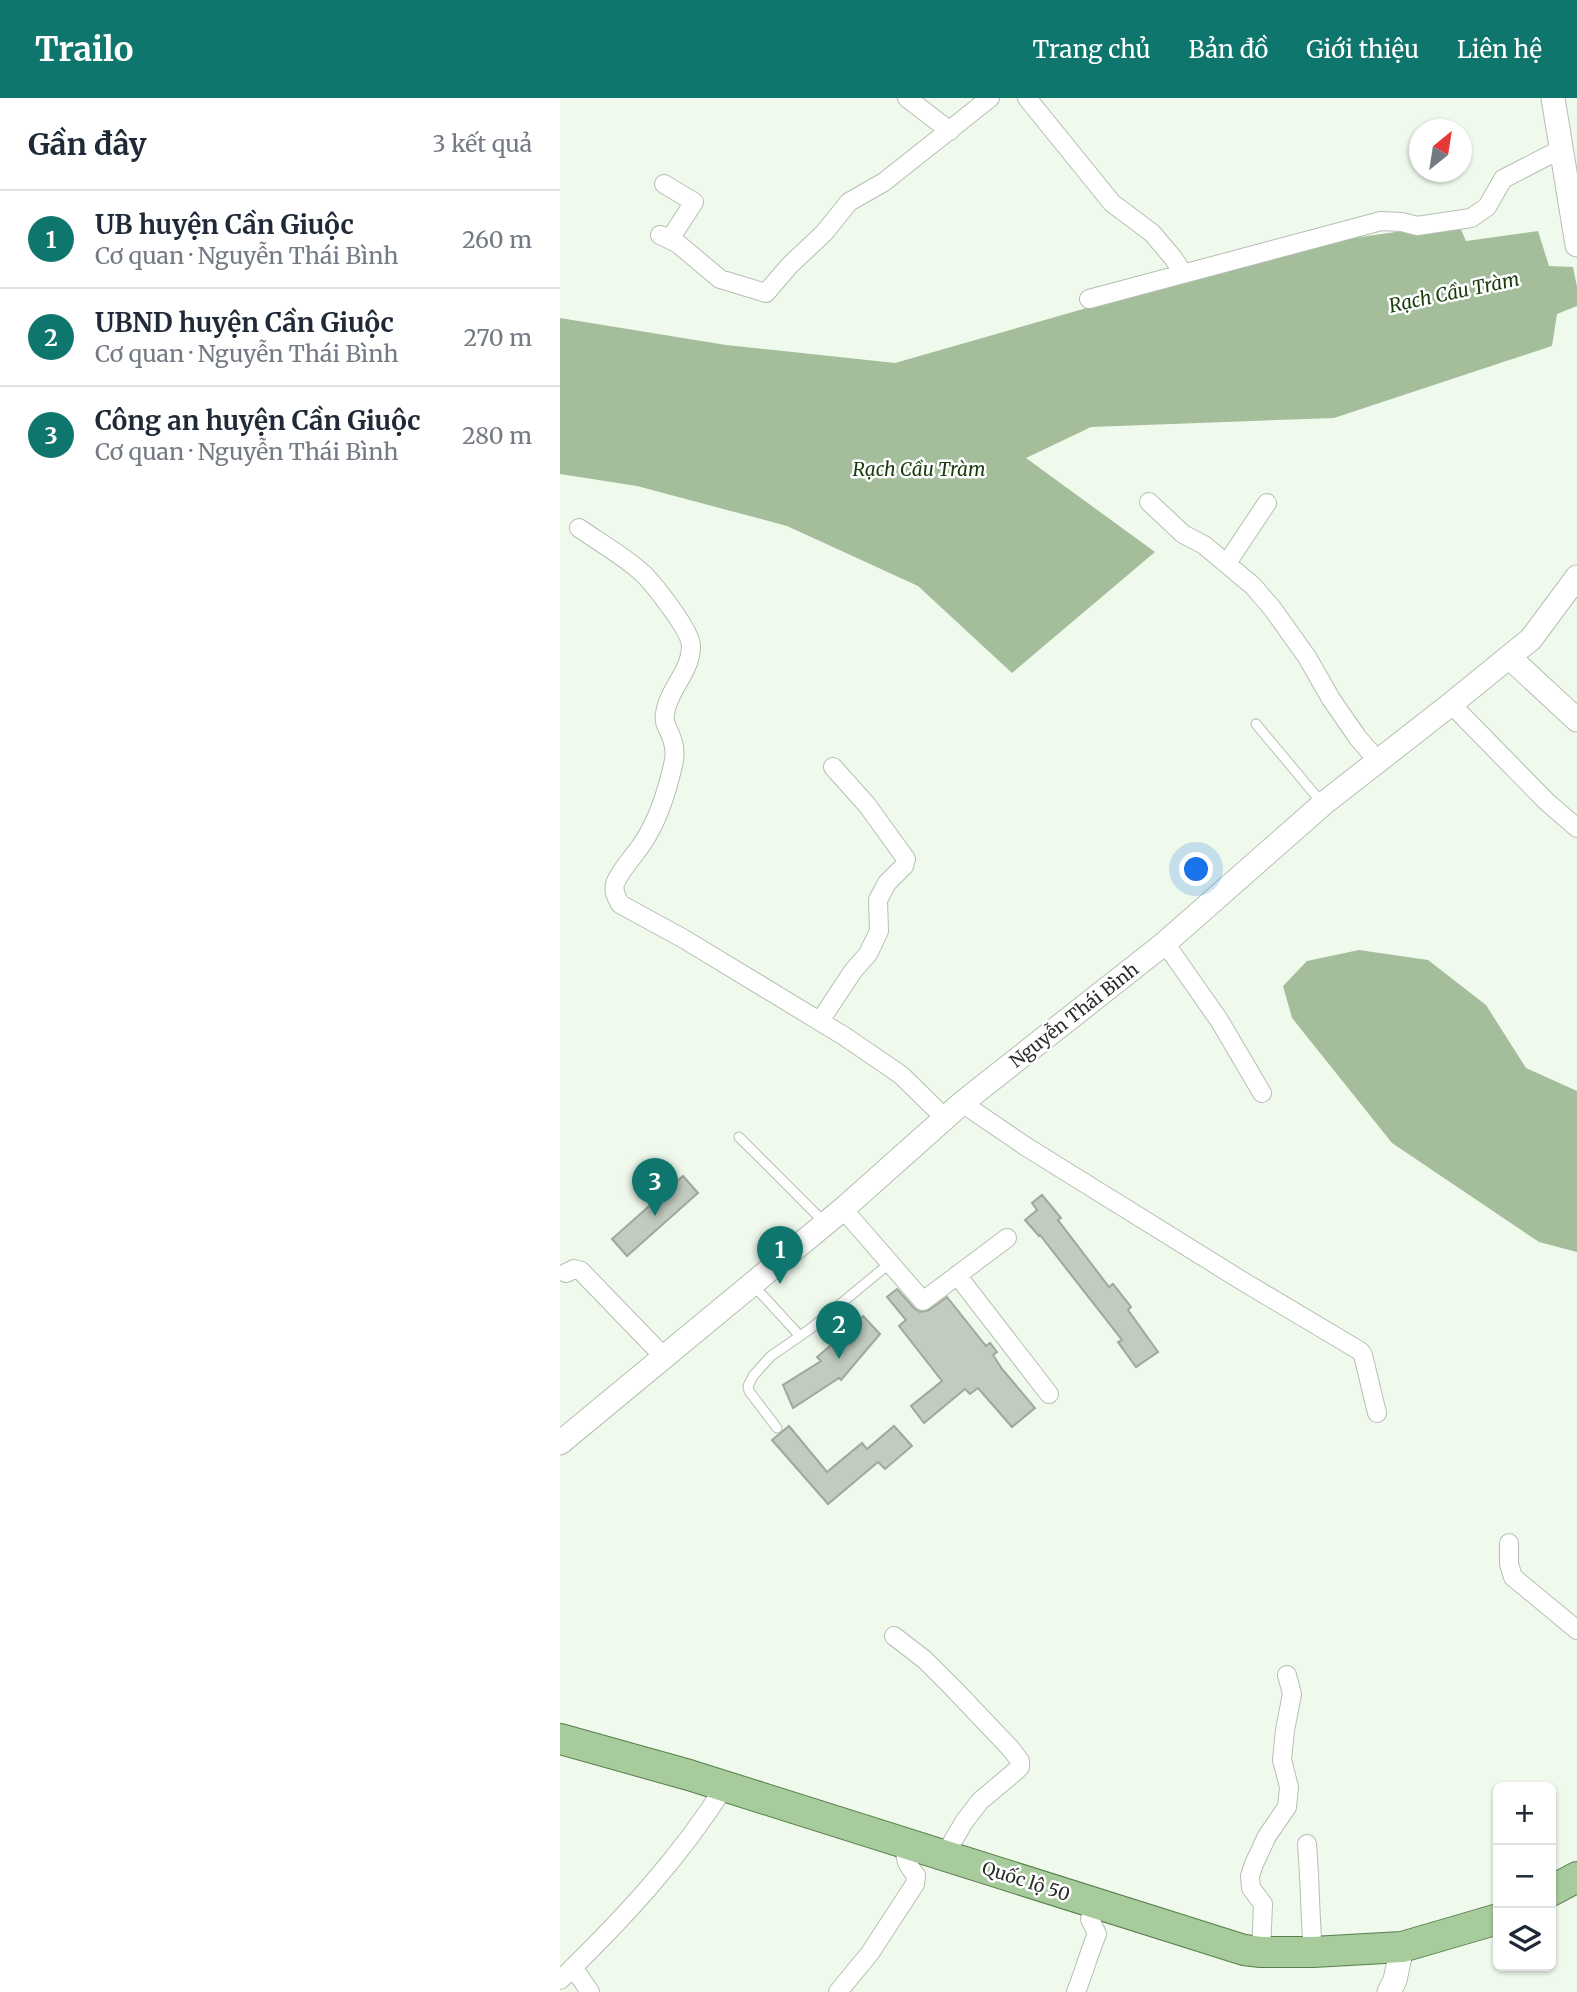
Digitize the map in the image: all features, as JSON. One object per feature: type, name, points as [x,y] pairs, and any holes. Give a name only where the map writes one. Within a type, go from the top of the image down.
[{"type":"main road","name":"Quốc lộ 50","points":[[560,1739],[725,1786],[1244,1950],[1313,1952],[1402,1947],[1493,1920]]},
{"type":"main road","points":[[1556,1888],[1577,1877]]},
{"type":"street","points":[[907,98],[950,131]]},
{"type":"street","points":[[664,184],[694,202],[665,237],[677,243],[720,279],[766,293],[790,265],[824,233],[849,202],[884,182],[990,98]]},
{"type":"street","points":[[1027,98],[1112,203],[1152,233],[1183,274]]},
{"type":"street","points":[[1553,98],[1563,148],[1575,239]]},
{"type":"street","points":[[1089,299],[1381,221],[1417,226],[1471,218],[1487,207],[1503,179],[1563,148]]},
{"type":"street","points":[[1149,502],[1182,534],[1204,545],[1253,586],[1272,608],[1307,657],[1331,699],[1378,761]]},
{"type":"street","points":[[1227,563],[1267,503]]},
{"type":"street","points":[[579,528],[642,572],[673,610],[691,643],[688,662],[671,692],[664,718],[674,744],[674,761],[656,818],[644,842],[615,883],[615,895],[620,904],[684,939],[820,1021],[954,1111],[1025,1146],[1244,1282],[1360,1350],[1377,1413]]},
{"type":"street","name":"Nguyễn Thái Bình","points":[[560,1443],[844,1209],[954,1111],[1165,943],[1323,804],[1531,639],[1577,578]]},
{"type":"street","points":[[1509,657],[1577,720]]},
{"type":"street","points":[[1451,704],[1547,802],[1577,828]]},
{"type":"street","points":[[820,1021],[853,971],[868,954],[879,931],[878,900],[887,883],[904,866],[906,859],[867,805],[833,767]]},
{"type":"street","points":[[1165,943],[1219,1020],[1262,1093]]},
{"type":"street","points":[[844,1209],[923,1301],[1007,1238]]},
{"type":"street","points":[[566,1273],[574,1269],[590,1278],[665,1358]]},
{"type":"street","points":[[957,1275],[1049,1394]]},
{"type":"street","points":[[1509,1544],[1509,1564],[1513,1577],[1577,1630]]},
{"type":"street","points":[[894,1636],[925,1660],[953,1688],[1020,1762],[1017,1770],[980,1801],[944,1856]]},
{"type":"street","points":[[1262,1952],[1263,1904],[1251,1888],[1250,1876],[1267,1836],[1287,1807],[1289,1787],[1282,1760],[1292,1695],[1287,1675]]},
{"type":"street","points":[[590,1992],[567,1973],[654,1884],[685,1846],[725,1786]]},
{"type":"street","points":[[838,1992],[870,1952],[915,1884],[916,1875],[907,1865],[904,1856],[906,1844]]},
{"type":"street","points":[[1307,1844],[1313,1952]]},
{"type":"street","points":[[1076,1992],[1097,1934],[1090,1919],[1094,1903]]},
{"type":"street","points":[[1389,1992],[1395,1980],[1402,1947]]},
{"type":"lane","points":[[1256,724],[1323,804]]},
{"type":"lane","points":[[739,1137],[825,1224]]},
{"type":"lane","points":[[777,1428],[749,1391],[752,1376],[771,1356],[890,1263]]},
{"type":"lane","points":[[753,1284],[800,1336]]},
{"type":"water","name":"Rạch Cầu Tràm","points":[[1458,223],[1466,241],[1538,231],[1549,266],[1573,267],[1577,306],[1557,314],[1552,346],[1334,418],[1091,427],[1026,458],[1155,552],[1012,673],[918,586],[787,526],[637,486],[560,474],[560,318],[726,345],[895,363],[1177,282],[1354,238]]},
{"type":"water","points":[[1359,950],[1428,960],[1486,1005],[1526,1068],[1577,1091],[1577,1252],[1539,1242],[1392,1143],[1292,1018],[1283,986],[1307,961]]},
{"type":"building","points":[[683,1176],[698,1193],[627,1256],[612,1239]]},
{"type":"building","points":[[1042,1195],[1109,1287],[1113,1284],[1131,1307],[1128,1310],[1158,1352],[1136,1367],[1118,1342],[1122,1340],[1040,1235],[1025,1220],[1037,1210],[1032,1203]]},
{"type":"building","points":[[897,1289],[920,1312],[929,1310],[947,1297],[986,1346],[990,1343],[997,1352],[993,1355],[1002,1369],[1035,1408],[1012,1427],[978,1388],[970,1394],[965,1389],[924,1423],[911,1406],[942,1381],[899,1326],[906,1320],[887,1297]]},
{"type":"building","points":[[863,1316],[880,1334],[841,1380],[839,1378],[793,1408],[783,1385],[821,1361],[817,1357],[831,1345],[835,1349]]},
{"type":"building","points":[[789,1426],[827,1472],[862,1443],[867,1449],[894,1426],[912,1446],[885,1469],[878,1462],[828,1504],[772,1440]]},
{"type":"place","name":"Công an huyện Cần Giuộc","points":[[655,1216]]},
{"type":"place","name":"UB huyện Cần Giuộc","points":[[780,1284]]},
{"type":"place","name":"UBND huyện Cần Giuộc","points":[[839,1359]]}]
